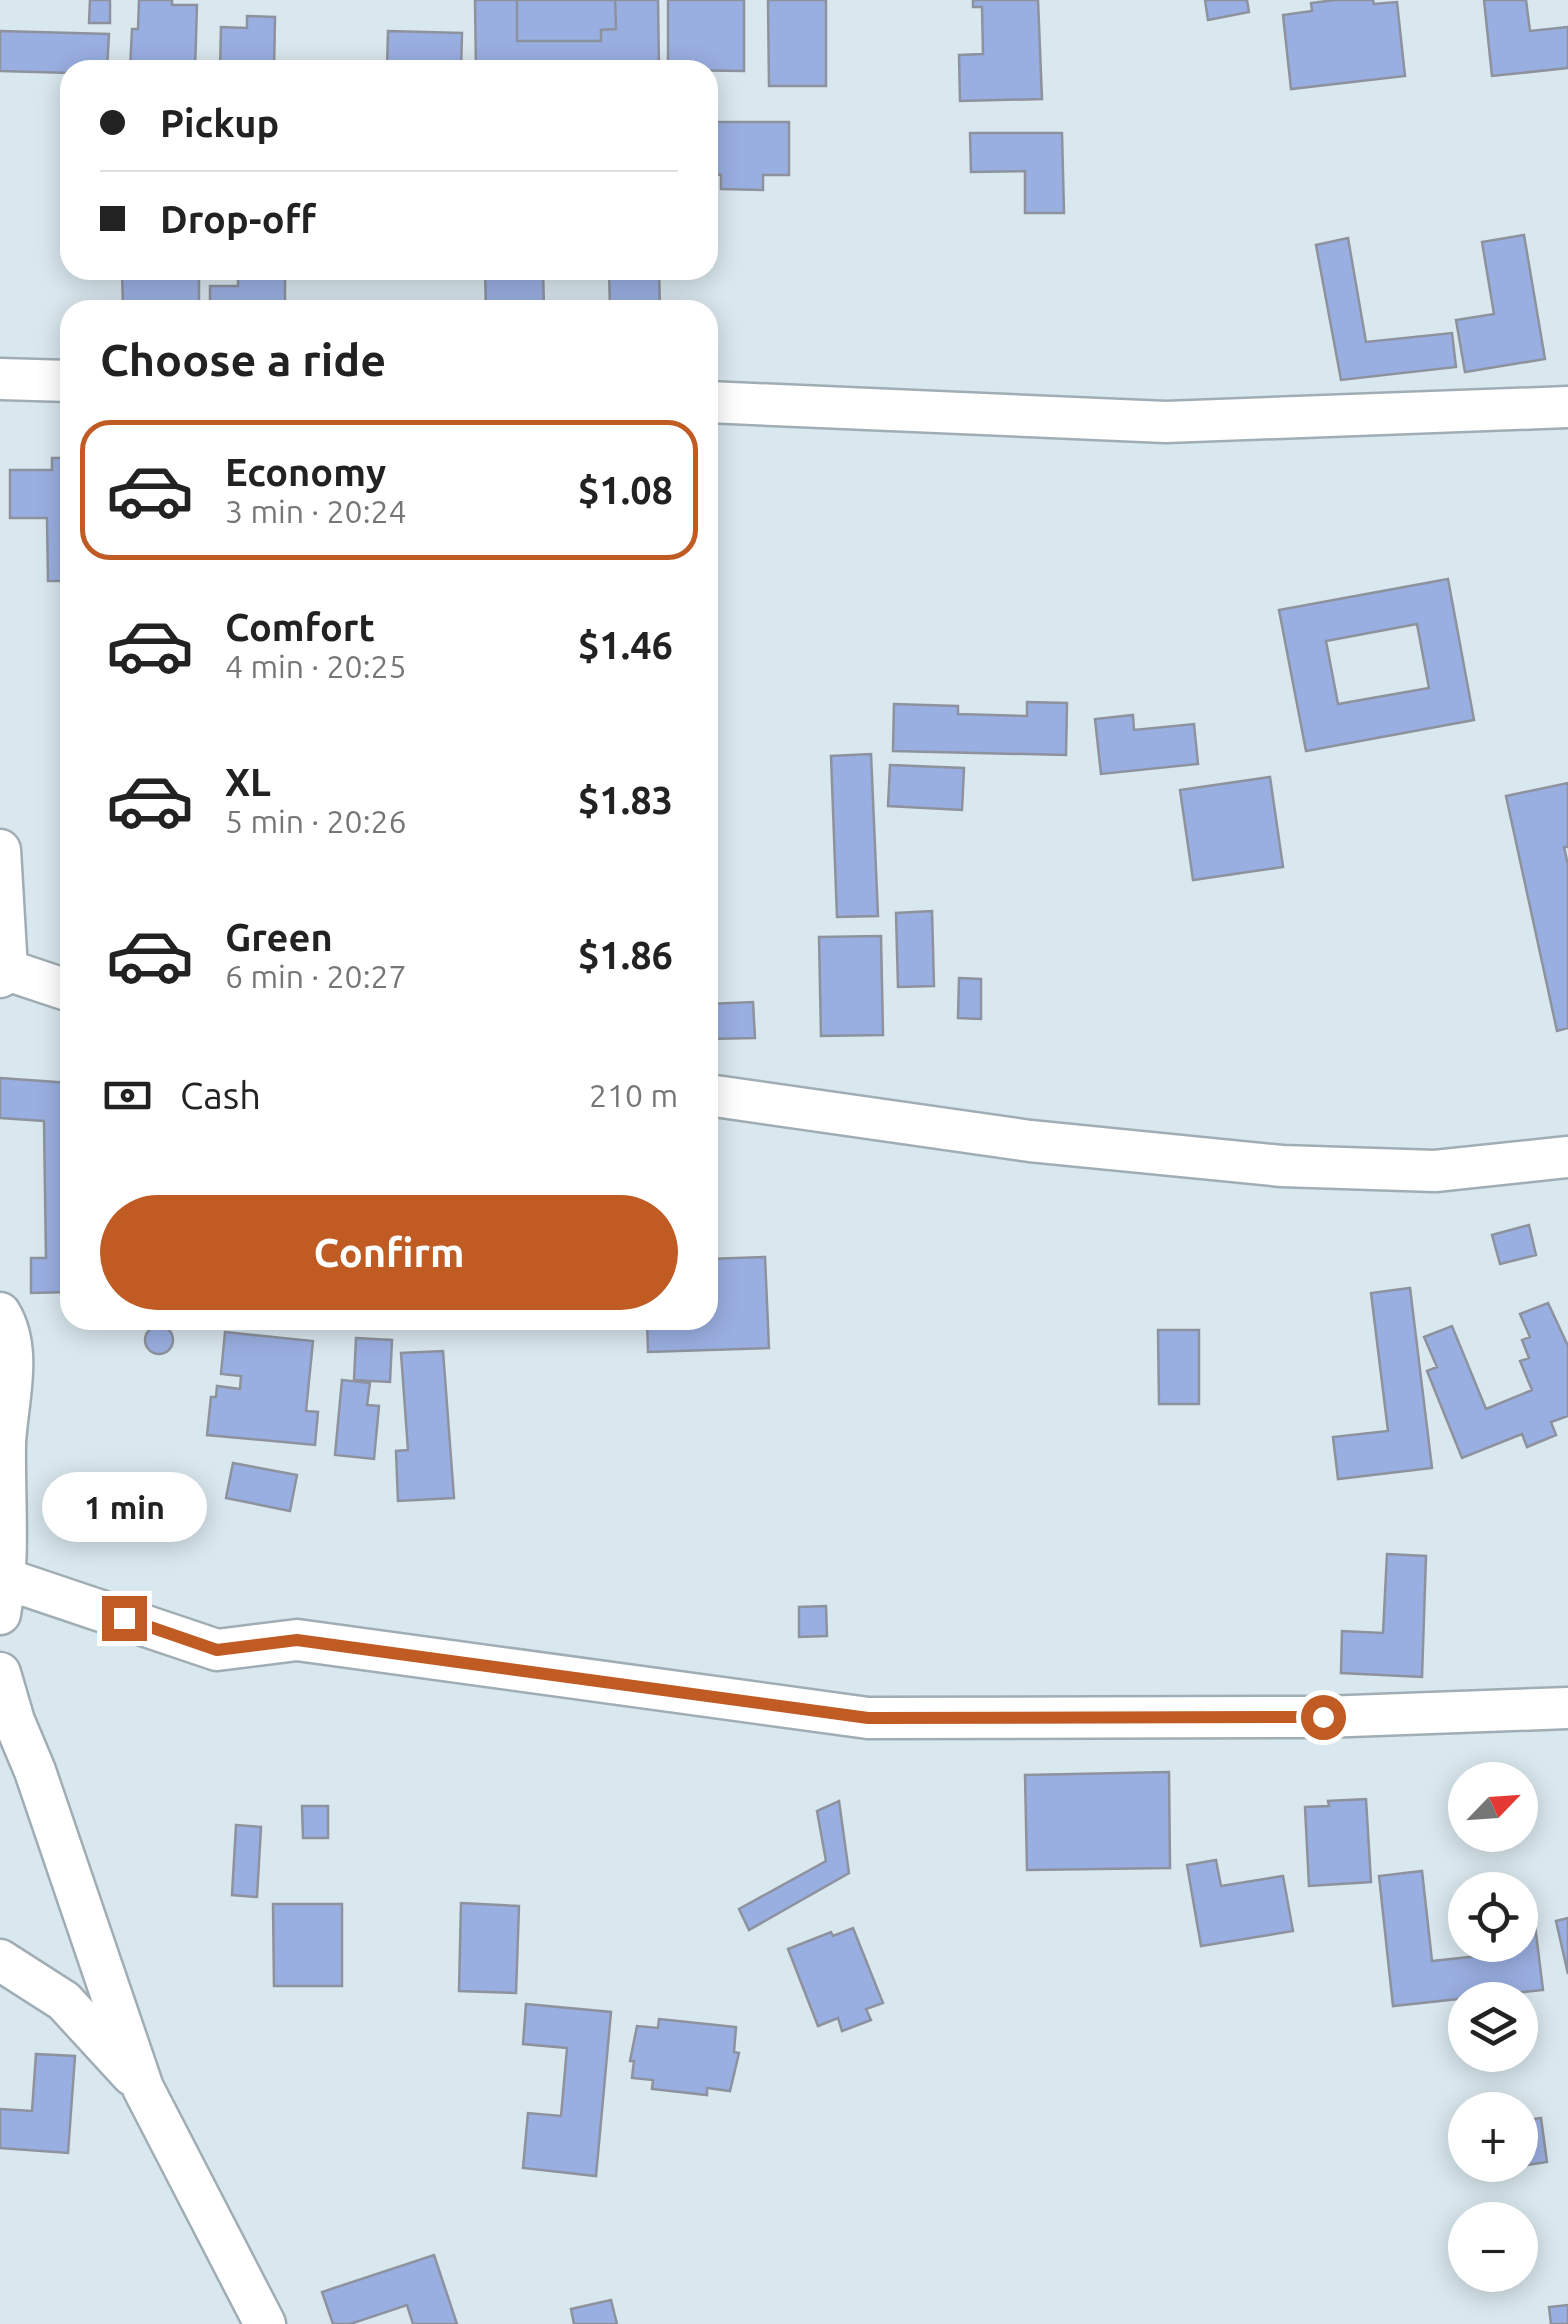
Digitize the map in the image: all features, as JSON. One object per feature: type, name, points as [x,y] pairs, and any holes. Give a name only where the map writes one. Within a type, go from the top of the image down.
[{"type":"street","points":[[0,379],[60,381]]},
{"type":"street","points":[[718,402],[1166,422],[1568,407]]},
{"type":"street","points":[[0,850],[4,973],[60,987]]},
{"type":"street","points":[[718,1096],[1030,1141],[1282,1166],[1435,1171],[1568,1157]]},
{"type":"street","points":[[0,1313],[8,1326],[12,1377],[2,1587],[217,1650],[297,1640],[868,1718],[1323,1717],[1568,1708]]},
{"type":"street","points":[[0,1673],[144,2088],[265,2324]]},
{"type":"street","points":[[0,1960],[64,2001],[144,2088]]},
{"type":"building","points":[[90,0],[110,0],[110,23],[89,23]]},
{"type":"building","points":[[139,0],[197,5],[195,60],[130,60],[132,29],[138,29]]},
{"type":"building","points":[[475,0],[517,0],[517,41],[601,41],[601,30],[616,29],[615,0],[658,0],[659,60],[476,60]]},
{"type":"building","points":[[517,0],[615,0],[616,29],[601,30],[601,41],[517,41]]},
{"type":"building","points":[[668,0],[744,0],[744,71],[718,71],[718,60],[668,60]]},
{"type":"building","points":[[768,0],[826,0],[826,86],[769,86]]},
{"type":"building","points":[[973,0],[1038,0],[1042,99],[960,101],[959,55],[983,54],[982,7],[973,7]]},
{"type":"building","points":[[1205,0],[1247,0],[1249,12],[1208,20]]},
{"type":"building","points":[[1484,0],[1526,0],[1530,31],[1568,27],[1568,68],[1492,76]]},
{"type":"building","points":[[1397,2],[1405,76],[1291,89],[1283,15],[1312,11],[1311,3]]},
{"type":"building","points":[[247,16],[275,17],[274,60],[220,60],[221,27],[247,28]]},
{"type":"building","points":[[0,31],[109,34],[108,60],[60,60],[60,73],[0,71]]},
{"type":"building","points":[[388,31],[462,33],[461,60],[387,60]]},
{"type":"building","points":[[718,122],[789,122],[789,175],[763,175],[763,190],[721,189]]},
{"type":"building","points":[[970,133],[1062,133],[1064,213],[1025,213],[1025,171],[971,172]]},
{"type":"building","points":[[1524,235],[1545,359],[1465,372],[1456,320],[1494,314],[1482,242]]},
{"type":"building","points":[[1348,238],[1366,342],[1452,333],[1456,367],[1341,380],[1316,245]]},
{"type":"building","points":[[122,280],[199,280],[199,300],[123,300]]},
{"type":"building","points":[[238,280],[285,280],[285,300],[210,300],[210,286],[238,286]]},
{"type":"building","points":[[485,280],[543,280],[544,300],[486,300]]},
{"type":"building","points":[[609,280],[659,280],[660,300],[610,300]]},
{"type":"building","points":[[52,458],[60,458],[60,581],[48,581],[47,518],[10,518],[10,470],[52,470]]},
{"type":"building","points":[[1448,579],[1474,720],[1306,751],[1279,610]],"holes":[[[1417,624],[1429,688],[1338,704],[1326,641]]]},
{"type":"building","points":[[1027,702],[1067,703],[1066,755],[893,751],[894,704],[958,706],[958,714],[1027,716]]},
{"type":"building","points":[[1133,715],[1134,730],[1194,724],[1198,764],[1101,774],[1095,719]]},
{"type":"building","points":[[871,754],[878,916],[837,917],[831,756]]},
{"type":"building","points":[[890,765],[964,768],[962,810],[888,806]]},
{"type":"building","points":[[1270,777],[1283,867],[1193,880],[1180,790]]},
{"type":"building","points":[[1568,783],[1568,847],[1564,847],[1568,865],[1568,1028],[1557,1031],[1506,796]]},
{"type":"building","points":[[932,911],[934,986],[898,987],[896,913]]},
{"type":"building","points":[[881,936],[883,1035],[821,1036],[819,937]]},
{"type":"building","points":[[959,978],[981,979],[981,1019],[958,1018]]},
{"type":"building","points":[[753,1002],[755,1038],[718,1039],[718,1004]]},
{"type":"building","points":[[0,1078],[60,1082],[60,1292],[31,1293],[31,1258],[46,1258],[44,1121],[0,1118]]},
{"type":"building","points":[[1529,1225],[1536,1255],[1500,1264],[1492,1235]]},
{"type":"building","points":[[765,1257],[769,1348],[648,1352],[647,1330],[718,1330],[718,1259]]},
{"type":"building","points":[[1410,1288],[1432,1468],[1338,1479],[1333,1437],[1388,1431],[1371,1293]]},
{"type":"building","points":[[1548,1303],[1568,1346],[1568,1416],[1551,1422],[1556,1435],[1527,1447],[1522,1434],[1462,1458],[1427,1371],[1437,1367],[1424,1337],[1452,1326],[1486,1409],[1532,1390],[1520,1361],[1529,1358],[1522,1340],[1530,1337],[1520,1314]]},
{"type":"building","points":[[149,1330],[169,1330],[172,1345],[164,1353],[154,1353],[146,1345]]},
{"type":"building","points":[[1158,1330],[1199,1330],[1199,1404],[1159,1404]]},
{"type":"building","points":[[225,1332],[313,1341],[306,1411],[318,1412],[315,1445],[207,1435],[211,1397],[216,1397],[217,1386],[240,1389],[241,1376],[221,1374]]},
{"type":"building","points":[[356,1338],[392,1340],[390,1382],[354,1380]]},
{"type":"building","points":[[443,1351],[454,1498],[398,1501],[396,1451],[408,1450],[401,1353]]},
{"type":"building","points":[[342,1380],[370,1383],[367,1405],[379,1406],[374,1459],[335,1455]]},
{"type":"building","points":[[233,1463],[297,1475],[290,1511],[226,1498]]},
{"type":"building","points":[[1387,1554],[1426,1556],[1422,1677],[1341,1673],[1342,1631],[1383,1633]]},
{"type":"building","points":[[826,1606],[827,1636],[799,1637],[799,1607]]},
{"type":"building","points":[[1169,1772],[1170,1868],[1027,1870],[1025,1775]]},
{"type":"building","points":[[1366,1799],[1371,1882],[1309,1886],[1305,1807]]},
{"type":"building","points":[[839,1801],[849,1873],[749,1930],[739,1909],[826,1861],[817,1811]]},
{"type":"building","points":[[302,1806],[328,1806],[328,1838],[303,1838]]},
{"type":"building","points":[[236,1825],[261,1827],[257,1897],[232,1895]]},
{"type":"building","points":[[1216,1860],[1221,1886],[1283,1876],[1293,1931],[1201,1946],[1187,1865]]},
{"type":"building","points":[[1422,1871],[1432,1961],[1538,1962],[1538,1949],[1543,1990],[1538,1991],[1538,1982],[1448,1982],[1448,2000],[1393,2006],[1379,1876]]},
{"type":"building","points":[[461,1903],[519,1906],[516,1993],[459,1991]]},
{"type":"building","points":[[273,1904],[342,1904],[342,1986],[274,1986]]},
{"type":"building","points":[[1568,1918],[1568,1974],[1556,1921]]},
{"type":"building","points":[[853,1928],[883,2003],[866,2009],[871,2020],[842,2031],[838,2018],[818,2026],[788,1949]]},
{"type":"building","points":[[526,2004],[611,2012],[596,2176],[523,2168],[528,2113],[561,2116],[567,2048],[523,2044]]},
{"type":"building","points":[[659,2019],[736,2027],[734,2052],[739,2053],[730,2091],[707,2088],[707,2095],[652,2089],[653,2080],[632,2078],[634,2061],[630,2061],[637,2026],[658,2028]]},
{"type":"building","points":[[36,2054],[75,2056],[68,2153],[0,2148],[0,2109],[32,2111]]},
{"type":"building","points":[[1541,2118],[1547,2162],[1538,2163]]},
{"type":"building","points":[[434,2255],[457,2324],[413,2324],[407,2305],[350,2324],[333,2324],[322,2292]]},
{"type":"building","points":[[611,2300],[617,2324],[574,2324],[571,2309]]},
{"type":"building","points":[[1568,2305],[1568,2324],[1551,2324],[1549,2307]]},
{"type":"route","points":[[124,1618],[217,1650],[297,1640],[868,1718],[1323,1717]]}]
